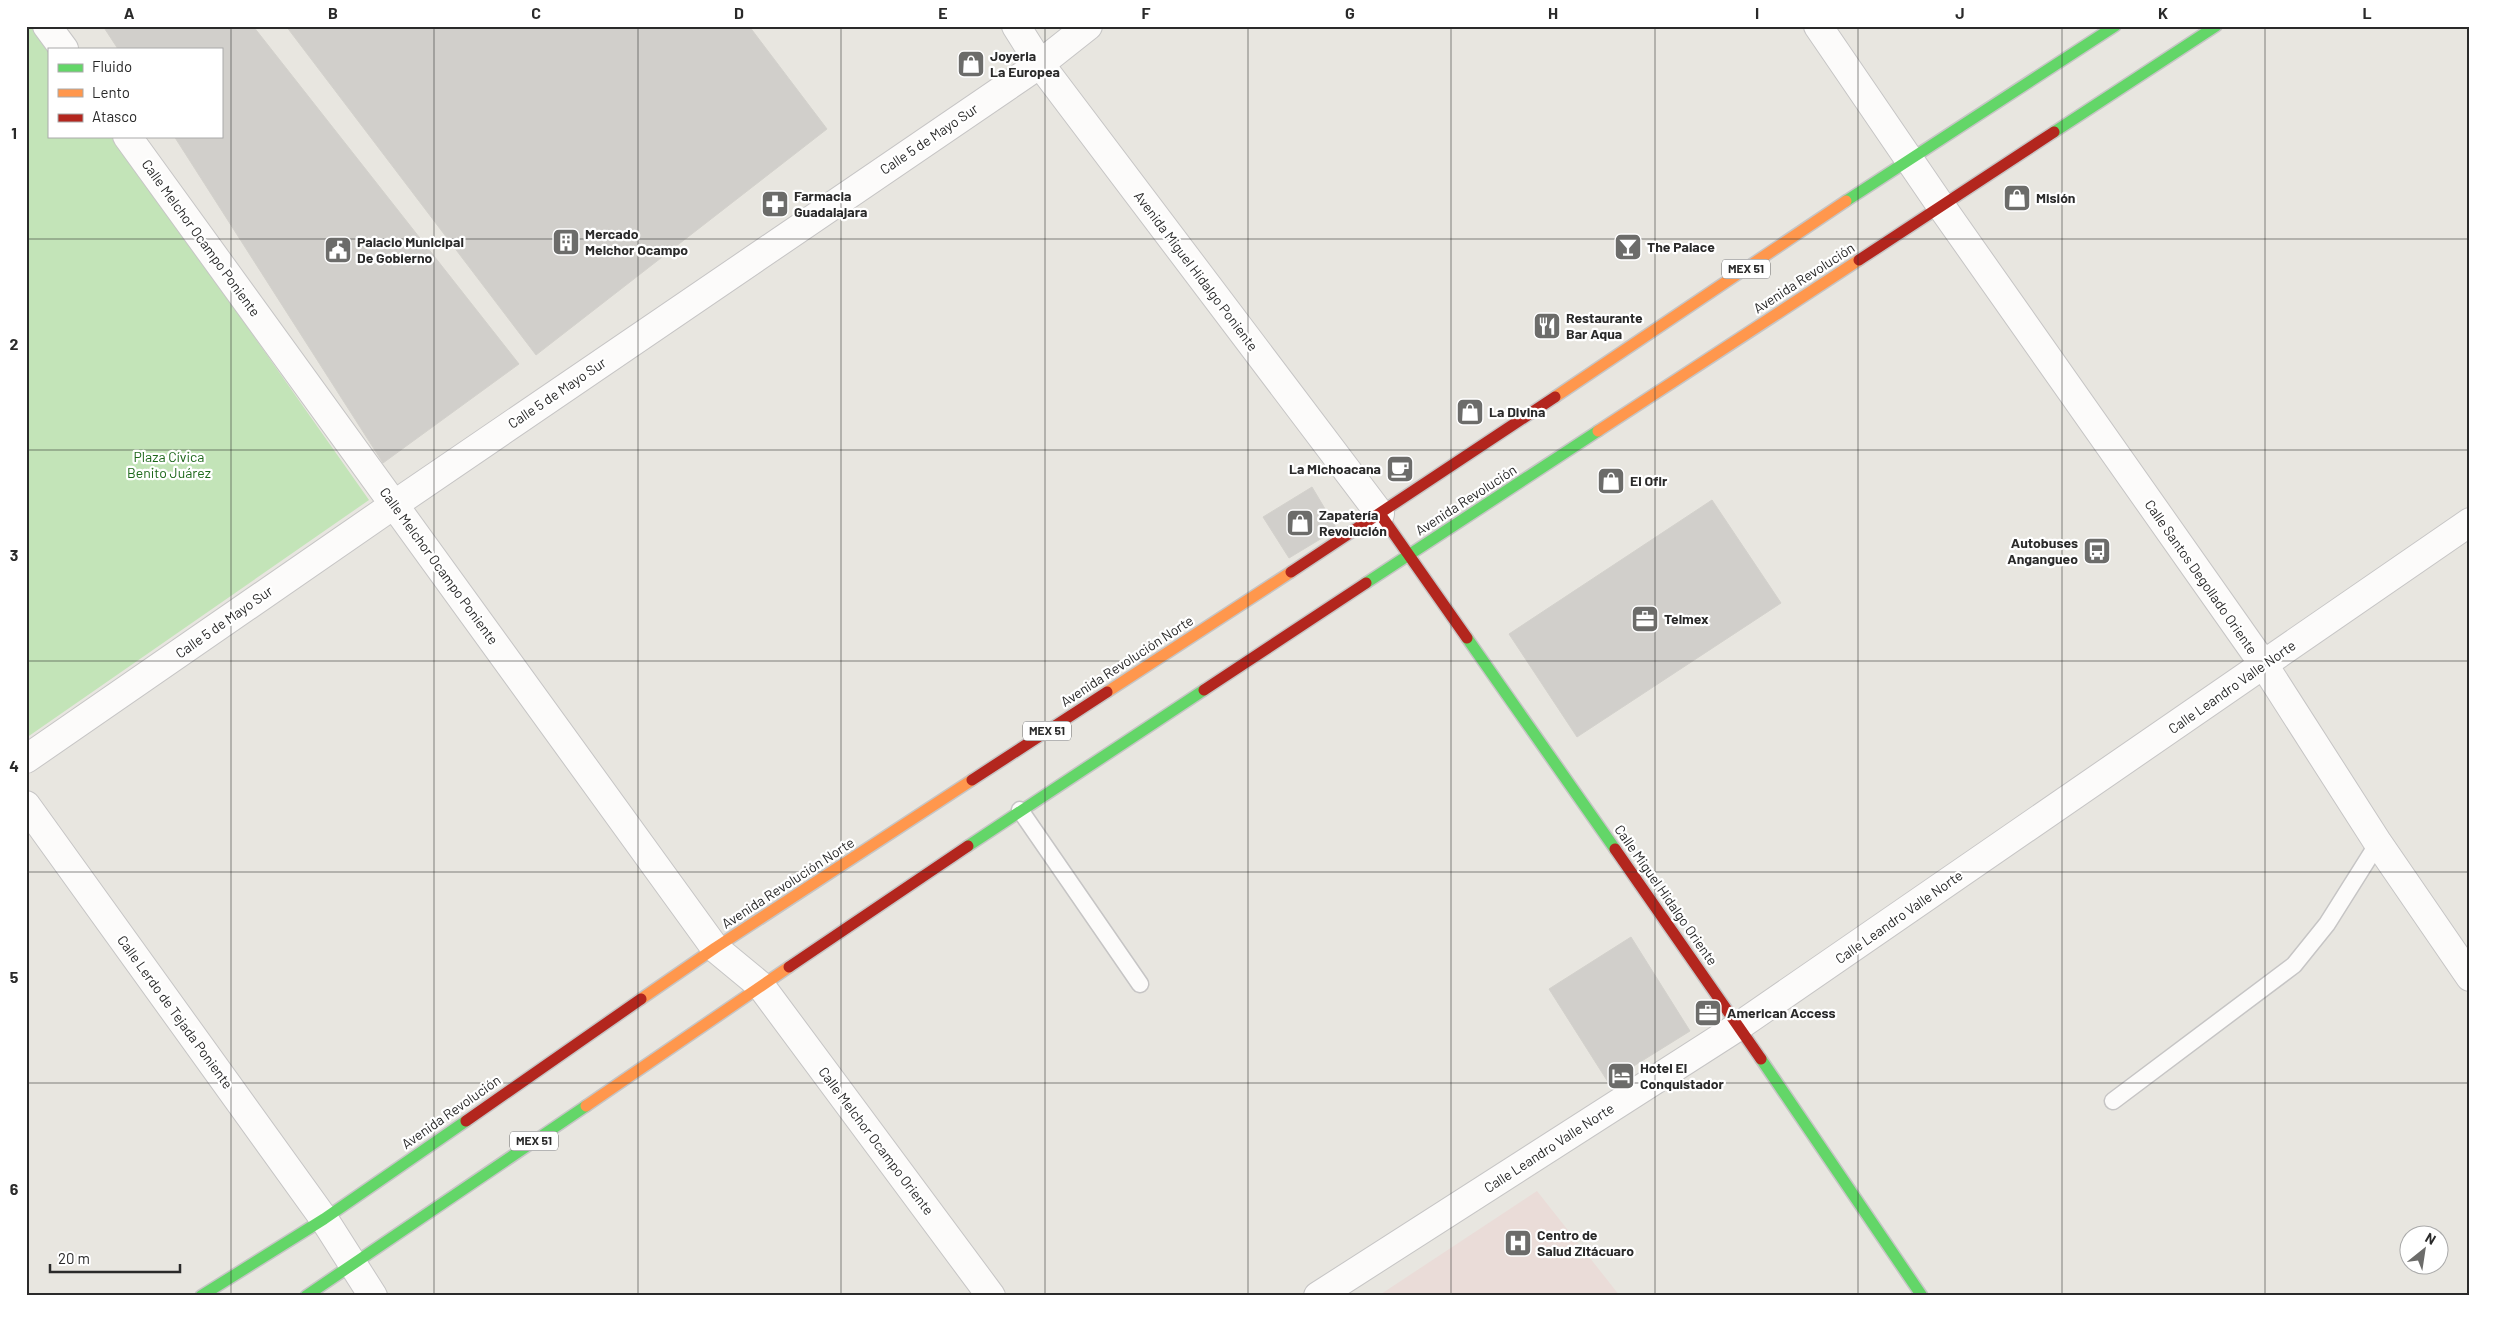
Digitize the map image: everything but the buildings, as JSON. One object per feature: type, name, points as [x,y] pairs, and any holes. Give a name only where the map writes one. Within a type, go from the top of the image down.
[{"type":"main road","name":"MEX 51","points":[[1380,514],[1909,159],[2115,26]]},
{"type":"main road","name":"Avenida Revolución","points":[[1410,555],[2216,26]]},
{"type":"main road","name":"Calle Miguel Hidalgo Oriente","points":[[1380,514],[1740,1026],[1922,1296]]},
{"type":"main road","name":"Avenida Revolución Norte","points":[[715,948],[1380,514]]},
{"type":"main road","name":"MEX 51","points":[[306,1296],[1020,810],[1410,555]]},
{"type":"main road","name":"Avenida Revolución","points":[[201,1296],[324,1219],[715,948]]},
{"type":"street","points":[[47,26],[63,48]]},
{"type":"street","name":"Avenida Miguel Hidalgo Poniente","points":[[1016,26],[1040,64],[1380,514]]},
{"type":"street","name":"Calle 5 de Mayo Sur","points":[[26,759],[395,504],[1040,64],[1088,26]]},
{"type":"street","name":"Calle Santos Degollado Oriente","points":[[1818,26],[1941,206],[2264,666],[2378,843],[2470,977]]},
{"type":"street","name":"Calle Melchor Ocampo Poniente","points":[[129,138],[715,948],[761,986]]},
{"type":"street","name":"Calle Leandro Valle Norte","points":[[1318,1296],[1740,1026],[2470,522]]},
{"type":"street","name":"Calle Lerdo de Tejada Poniente","points":[[26,805],[324,1219],[352,1266],[373,1296]]},
{"type":"street","name":"Calle Melchor Ocampo Oriente","points":[[761,986],[991,1296]]},
{"type":"lane","points":[[1020,810],[1140,984]]},
{"type":"lane","points":[[2114,1101],[2294,966],[2327,924],[2378,843]]},
{"type":"shaded area","name":"Centro de Salud Zitácuaro","points":[[1537,1191],[1620,1296],[1378,1296]]},
{"type":"green space","name":"Plaza Cívica Benito Juárez","points":[[26,26],[36,26],[48,48],[48,138],[114,138],[369,500],[26,738]]},
{"type":"traffic: fast","points":[[1846,201],[2115,26]]},
{"type":"traffic: fast","points":[[2054,132],[2216,26]]},
{"type":"traffic: fast","points":[[1366,583],[1598,431]]},
{"type":"traffic: fast","points":[[1467,638],[1615,849]]},
{"type":"traffic: fast","points":[[968,846],[1204,690]]},
{"type":"traffic: fast","points":[[1761,1059],[1922,1296]]},
{"type":"traffic: fast","points":[[306,1296],[586,1106]]},
{"type":"traffic: fast","points":[[201,1296],[324,1219],[466,1121]]},
{"type":"traffic: slow","points":[[1555,397],[1846,201]]},
{"type":"traffic: slow","points":[[1598,431],[1859,260]]},
{"type":"traffic: slow","points":[[1107,692],[1291,572]]},
{"type":"traffic: slow","points":[[641,999],[715,948],[972,780]]},
{"type":"traffic: slow","points":[[586,1106],[789,967]]},
{"type":"traffic: jam","points":[[1859,260],[2054,132]]},
{"type":"traffic: jam","points":[[1291,572],[1555,397]]},
{"type":"traffic: jam","points":[[1380,514],[1467,638]]},
{"type":"traffic: jam","points":[[1204,690],[1366,583]]},
{"type":"traffic: jam","points":[[972,780],[1107,692]]},
{"type":"traffic: jam","points":[[789,967],[968,846]]},
{"type":"traffic: jam","points":[[1615,849],[1761,1059]]},
{"type":"traffic: jam","points":[[466,1121],[641,999]]},
{"type":"place","name":"Joyeria La Europea","points":[[971,64]]},
{"type":"place","name":"Misión","points":[[2017,198]]},
{"type":"place","name":"Farmacia Guadalajara","points":[[775,204]]},
{"type":"place","name":"Mercado Melchor Ocampo","points":[[566,242]]},
{"type":"place","name":"The Palace","points":[[1628,247]]},
{"type":"place","name":"Palacio Municipal De Gobierno","points":[[338,250]]},
{"type":"place","name":"Restaurante Bar Aqua","points":[[1547,326]]},
{"type":"place","name":"La Divina","points":[[1470,412]]},
{"type":"place","name":"La Michoacana","points":[[1400,469]]},
{"type":"place","name":"El Ofir","points":[[1611,481]]},
{"type":"place","name":"Zapatería Revolución","points":[[1300,523]]},
{"type":"place","name":"Autobuses Angangueo","points":[[2097,551]]},
{"type":"place","name":"Telmex","points":[[1645,619]]},
{"type":"place","name":"American Access","points":[[1708,1013]]},
{"type":"place","name":"Hotel El Conquistador","points":[[1621,1076]]},
{"type":"place","name":"Centro de Salud Zitácuaro","points":[[1518,1243]]}]
